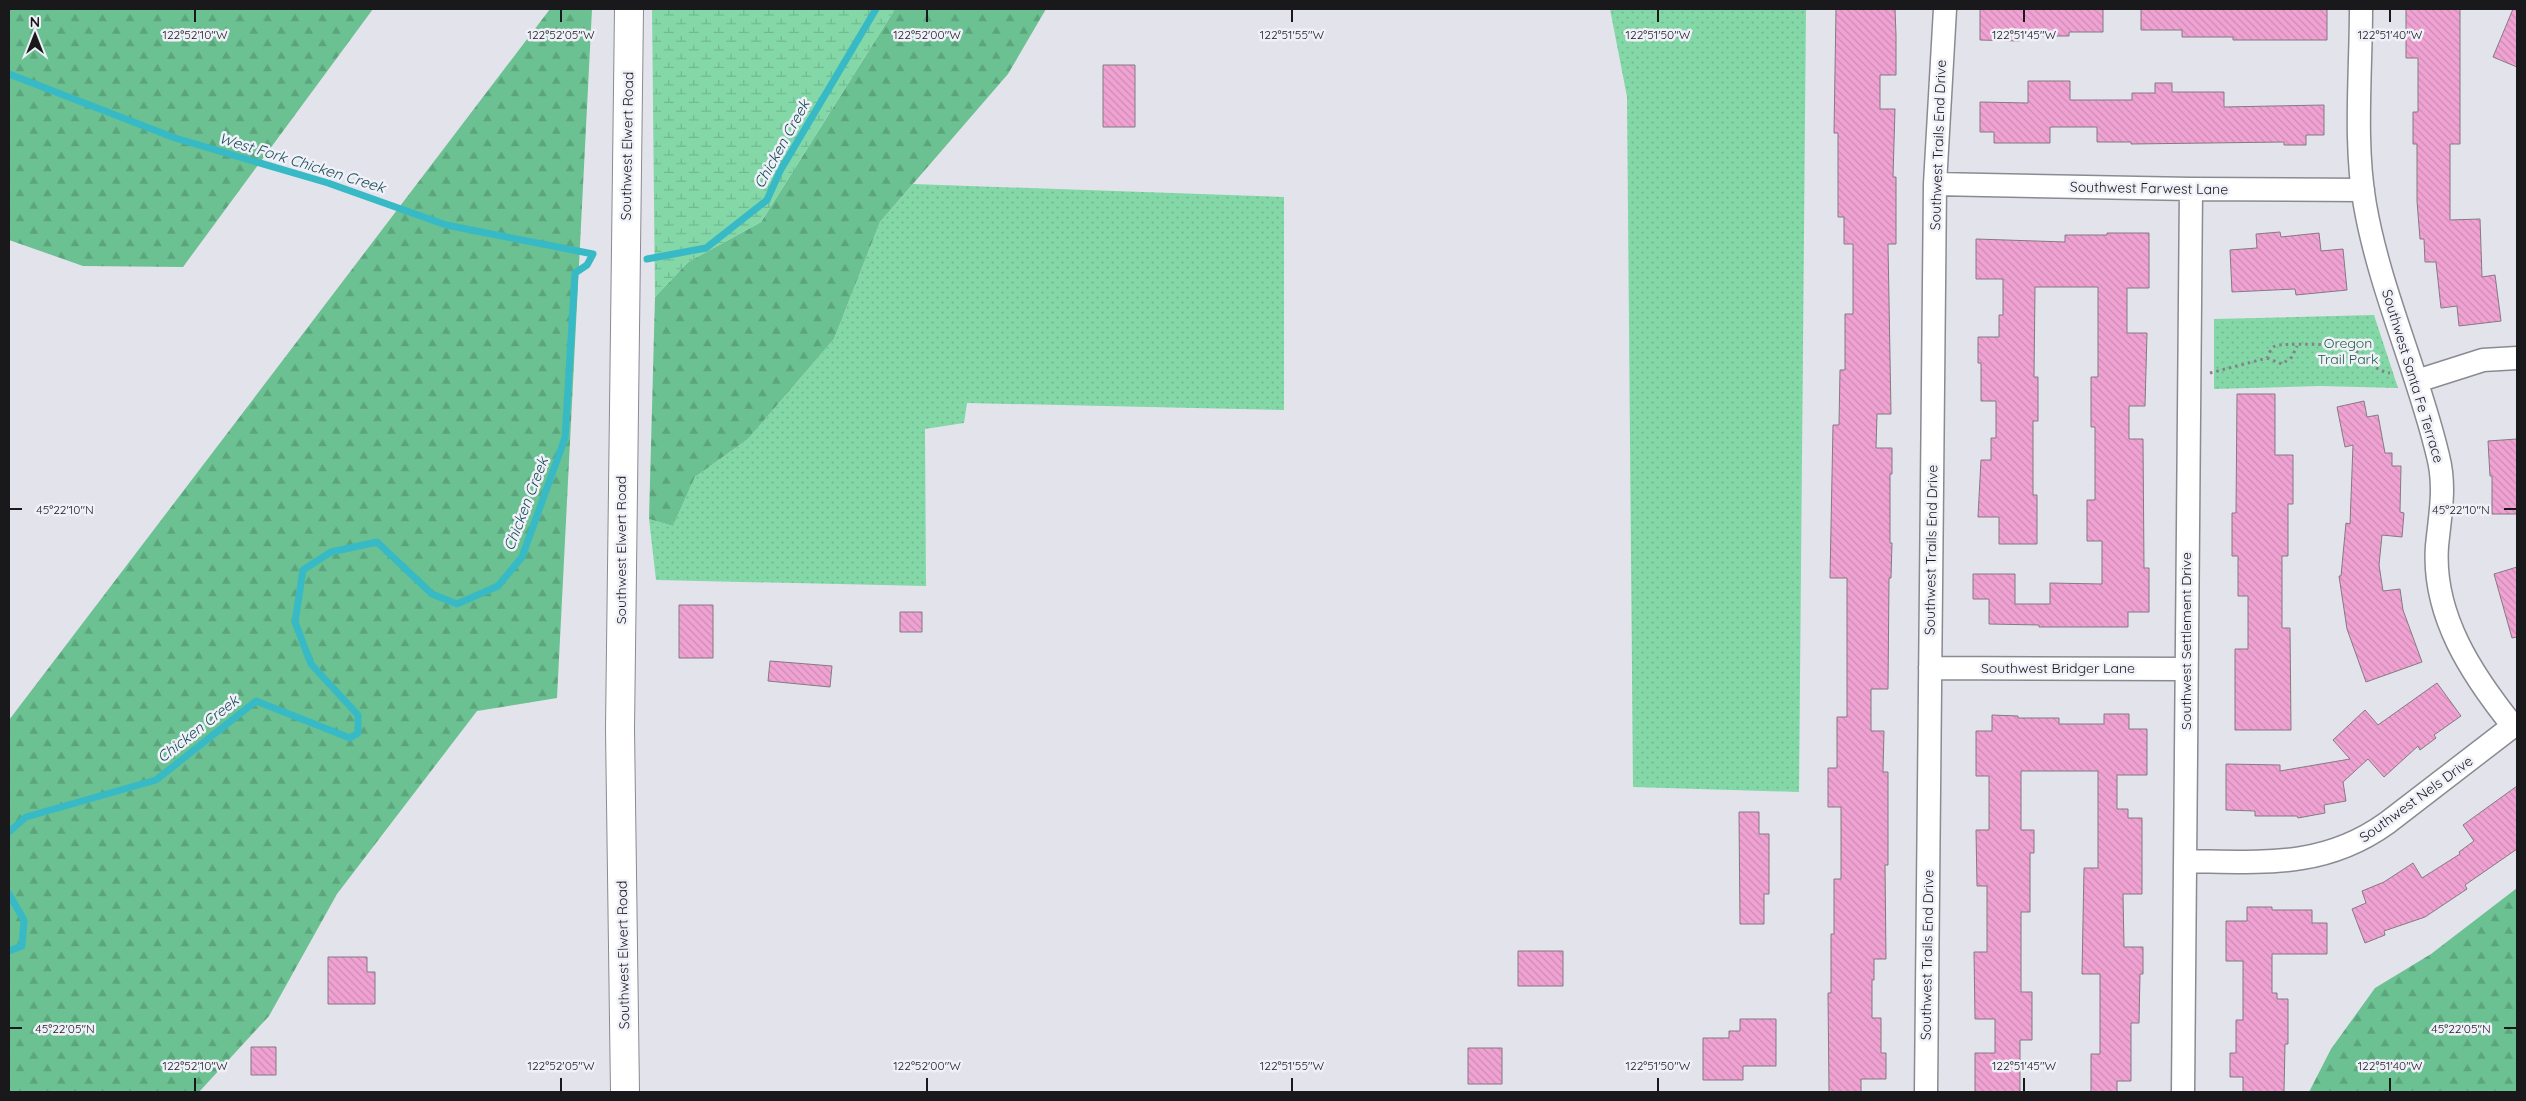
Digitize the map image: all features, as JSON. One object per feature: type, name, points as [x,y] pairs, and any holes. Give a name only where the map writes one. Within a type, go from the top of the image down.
[{"type":"main road","name":"Southwest Elwert Road","points":[[625,1092],[620,719],[629,9]]},
{"type":"street","name":"Southwest Trails End Drive","points":[[1926,1092],[1935,184],[1945,9]]},
{"type":"street","name":"Southwest Santa Fe Terrace","points":[[2361,9],[2360,158],[2363,190],[2379,263],[2414,374],[2442,474],[2443,495],[2437,547],[2441,597],[2458,644],[2491,698],[2515,724]]},
{"type":"street","name":"Southwest Farwest Lane","points":[[1935,184],[2363,190]]},
{"type":"street","name":"Southwest Settlement Drive","points":[[2183,1092],[2186,861],[2185,669],[2191,189]]},
{"type":"street","points":[[2414,374],[2483,360],[2517,358]]},
{"type":"street","name":"Southwest Bridger Lane","points":[[1930,668],[2185,669]]},
{"type":"street","name":"Southwest Nels Drive","points":[[2186,861],[2285,861],[2320,856],[2346,847],[2368,837],[2515,724]]},
{"type":"path","points":[[2190,377],[2236,368],[2267,358],[2276,345],[2283,343],[2297,346],[2345,346],[2356,350],[2375,369],[2383,372],[2414,374]]},
{"type":"path","points":[[2267,358],[2282,364],[2292,357],[2297,346]]},
{"type":"green space","points":[[9,9],[373,9],[183,267],[83,266],[9,240]]},
{"type":"green space","points":[[550,9],[592,9],[557,698],[477,711],[337,894],[269,1016],[199,1092],[9,1092],[9,720]]},
{"type":"green space","points":[[652,9],[895,9],[761,222],[688,262],[655,297]]},
{"type":"green space","points":[[895,9],[1046,9],[1008,74],[880,222],[834,339],[748,439],[695,477],[673,526],[649,519],[655,297],[688,262],[761,222]]},
{"type":"green space","points":[[1610,9],[1806,9],[1799,792],[1633,787],[1627,97]]},
{"type":"green space","points":[[913,184],[1284,197],[1284,410],[967,403],[964,423],[925,429],[926,586],[656,580],[649,519],[673,526],[695,477],[748,439],[834,339],[880,222]]},
{"type":"green space","name":"Oregon Trail Park","points":[[2374,315],[2398,388],[2320,386],[2214,389],[2214,319]]},
{"type":"green space","points":[[2517,888],[2517,1092],[2309,1092],[2331,1049],[2375,988],[2431,954]]},
{"type":"building","points":[[1836,9],[1895,9],[1896,35],[1896,75],[1880,75],[1880,109],[1895,109],[1893,177],[1896,177],[1896,244],[1888,244],[1891,414],[1877,414],[1876,448],[1892,448],[1890,543],[1892,543],[1891,578],[1889,578],[1888,689],[1871,689],[1871,731],[1884,731],[1883,772],[1888,772],[1888,865],[1885,865],[1886,959],[1874,959],[1874,980],[1872,980],[1872,1018],[1881,1018],[1881,1053],[1886,1053],[1886,1079],[1861,1079],[1861,1092],[1829,1092],[1828,993],[1831,993],[1831,934],[1834,934],[1834,879],[1841,879],[1841,807],[1828,807],[1828,768],[1837,768],[1837,717],[1847,717],[1847,578],[1830,578],[1833,425],[1839,425],[1840,370],[1845,370],[1845,314],[1853,314],[1853,244],[1844,244],[1844,217],[1838,217],[1838,133],[1834,133]]},
{"type":"building","points":[[1980,9],[2103,9],[2103,32],[2069,32],[2069,36],[2019,36],[2019,41],[1980,40]]},
{"type":"building","points":[[2141,9],[2327,9],[2327,40],[2233,40],[2233,37],[2182,37],[2182,30],[2141,30]]},
{"type":"building","points":[[2406,9],[2460,9],[2460,144],[2450,144],[2450,220],[2480,219],[2482,277],[2495,275],[2501,321],[2459,326],[2457,306],[2441,308],[2436,262],[2425,262],[2424,239],[2420,239],[2417,201],[2417,144],[2413,144],[2413,112],[2418,112],[2418,58],[2406,58]]},
{"type":"building","points":[[2513,9],[2517,9],[2517,67],[2493,57]]},
{"type":"building","points":[[1103,65],[1135,65],[1135,127],[1103,127]]},
{"type":"building","points":[[2028,81],[2070,81],[2070,100],[2132,100],[2132,93],[2155,93],[2155,83],[2172,83],[2172,92],[2224,92],[2224,107],[2324,105],[2324,135],[2306,135],[2306,145],[2284,145],[2284,142],[2131,144],[2131,142],[2097,142],[2097,127],[2050,127],[2050,143],[1994,143],[1994,132],[1980,132],[1980,102],[2028,103]]},
{"type":"building","points":[[2280,232],[2281,237],[2319,233],[2321,251],[2343,249],[2347,290],[2296,295],[2295,289],[2232,292],[2230,250],[2257,248],[2256,234]]},
{"type":"building","points":[[2107,233],[2149,233],[2149,288],[2127,288],[2127,333],[2147,333],[2145,406],[2129,406],[2129,439],[2143,439],[2144,568],[2149,568],[2149,612],[2128,612],[2128,627],[2039,627],[2039,625],[1989,624],[1989,599],[1973,599],[1973,574],[2015,574],[2015,604],[2050,604],[2050,583],[2102,584],[2102,541],[2087,541],[2087,500],[2095,500],[2095,427],[2091,427],[2091,377],[2098,377],[2098,287],[2035,287],[2034,377],[2038,377],[2038,421],[2033,421],[2033,495],[2037,495],[2037,544],[1999,544],[1999,517],[1978,517],[1981,460],[1991,460],[1991,438],[1996,438],[1996,401],[1981,401],[1981,363],[1978,363],[1978,337],[1999,337],[1999,315],[2003,315],[2003,279],[1976,279],[1976,239],[2065,242],[2065,235],[2107,235]]},
{"type":"building","points":[[2237,394],[2275,394],[2275,455],[2293,455],[2293,504],[2288,504],[2288,556],[2282,556],[2282,628],[2290,628],[2291,730],[2235,730],[2235,649],[2248,649],[2248,596],[2238,596],[2238,556],[2232,556],[2232,513],[2236,513]]},
{"type":"building","points":[[2364,401],[2367,417],[2378,415],[2385,453],[2392,453],[2392,466],[2401,466],[2400,512],[2404,513],[2402,537],[2382,535],[2379,565],[2383,591],[2400,589],[2403,610],[2422,662],[2366,682],[2347,629],[2339,576],[2341,576],[2346,523],[2350,524],[2353,445],[2345,447],[2337,407]]},
{"type":"building","points":[[2517,439],[2517,514],[2492,514],[2492,476],[2490,476],[2488,441]]},
{"type":"building","points":[[2517,567],[2517,637],[2512,638],[2494,574]]},
{"type":"building","points":[[679,605],[713,605],[713,658],[679,658]]},
{"type":"building","points":[[900,612],[922,612],[922,632],[900,632]]},
{"type":"building","points":[[770,661],[832,666],[830,687],[768,681]]},
{"type":"building","points":[[2437,683],[2461,716],[2434,735],[2436,738],[2420,750],[2418,746],[2384,777],[2368,759],[2343,782],[2346,801],[2324,805],[2325,813],[2298,818],[2297,816],[2255,816],[2255,811],[2226,810],[2226,764],[2280,765],[2280,771],[2350,759],[2333,740],[2365,710],[2378,725]]},
{"type":"building","points":[[2104,714],[2129,714],[2129,729],[2147,729],[2147,775],[2117,775],[2117,809],[2128,809],[2128,818],[2142,818],[2142,894],[2123,894],[2124,947],[2143,947],[2143,974],[2140,974],[2139,1023],[2131,1023],[2131,1081],[2117,1081],[2117,1092],[2091,1092],[2091,1054],[2100,1054],[2100,974],[2082,974],[2084,868],[2098,868],[2098,771],[2021,771],[2021,830],[2034,830],[2034,853],[2030,853],[2030,912],[2021,912],[2021,992],[2032,992],[2032,1040],[2020,1040],[2020,1092],[1975,1092],[1975,1053],[1995,1053],[1995,1019],[1975,1019],[1974,952],[1987,952],[1987,886],[1977,886],[1976,830],[1989,830],[1989,776],[1976,776],[1976,731],[1992,731],[1992,715],[2018,716],[2018,718],[2059,718],[2059,724],[2104,724]]},
{"type":"building","points":[[2517,786],[2517,849],[2465,885],[2467,889],[2425,917],[2384,931],[2385,935],[2365,943],[2352,909],[2366,903],[2362,891],[2384,882],[2413,863],[2422,878],[2460,854],[2459,852],[2474,841],[2463,825]]},
{"type":"building","points":[[1739,812],[1759,812],[1759,834],[1769,834],[1769,894],[1764,894],[1764,924],[1740,924]]},
{"type":"building","points":[[2247,907],[2272,907],[2272,910],[2312,910],[2312,923],[2327,923],[2327,954],[2272,954],[2272,993],[2277,993],[2277,999],[2288,999],[2288,1044],[2285,1044],[2284,1092],[2243,1092],[2243,1077],[2230,1077],[2230,1053],[2236,1053],[2236,1020],[2243,1020],[2243,961],[2226,961],[2226,921],[2247,921]]},
{"type":"building","points":[[1518,951],[1563,951],[1563,986],[1518,986]]},
{"type":"building","points":[[328,957],[367,957],[367,972],[375,972],[375,1004],[328,1004]]},
{"type":"building","points":[[1740,1019],[1776,1019],[1776,1066],[1743,1066],[1743,1080],[1703,1080],[1703,1038],[1729,1038],[1729,1031],[1740,1031]]},
{"type":"building","points":[[251,1047],[276,1047],[276,1075],[251,1075]]},
{"type":"building","points":[[1468,1048],[1502,1048],[1502,1084],[1468,1084]]},
{"type":"waterway","name":"Chicken Creek","points":[[647,259],[706,248],[767,200],[780,171],[876,9]]},
{"type":"waterway","name":"Chicken Creek","points":[[9,74],[175,138],[328,183],[446,225],[593,254],[587,265],[575,273],[565,438],[522,557],[498,586],[457,604],[432,594],[377,542],[331,552],[303,570],[295,622],[311,664],[358,715],[358,733],[350,738],[256,701],[156,780],[26,817],[9,832]]},
{"type":"waterway","name":"Chicken Creek","points":[[9,894],[24,920],[22,946],[9,951]]},
{"type":"water label","name":"West Fork Chicken Creek","points":[[302,163]]}]
